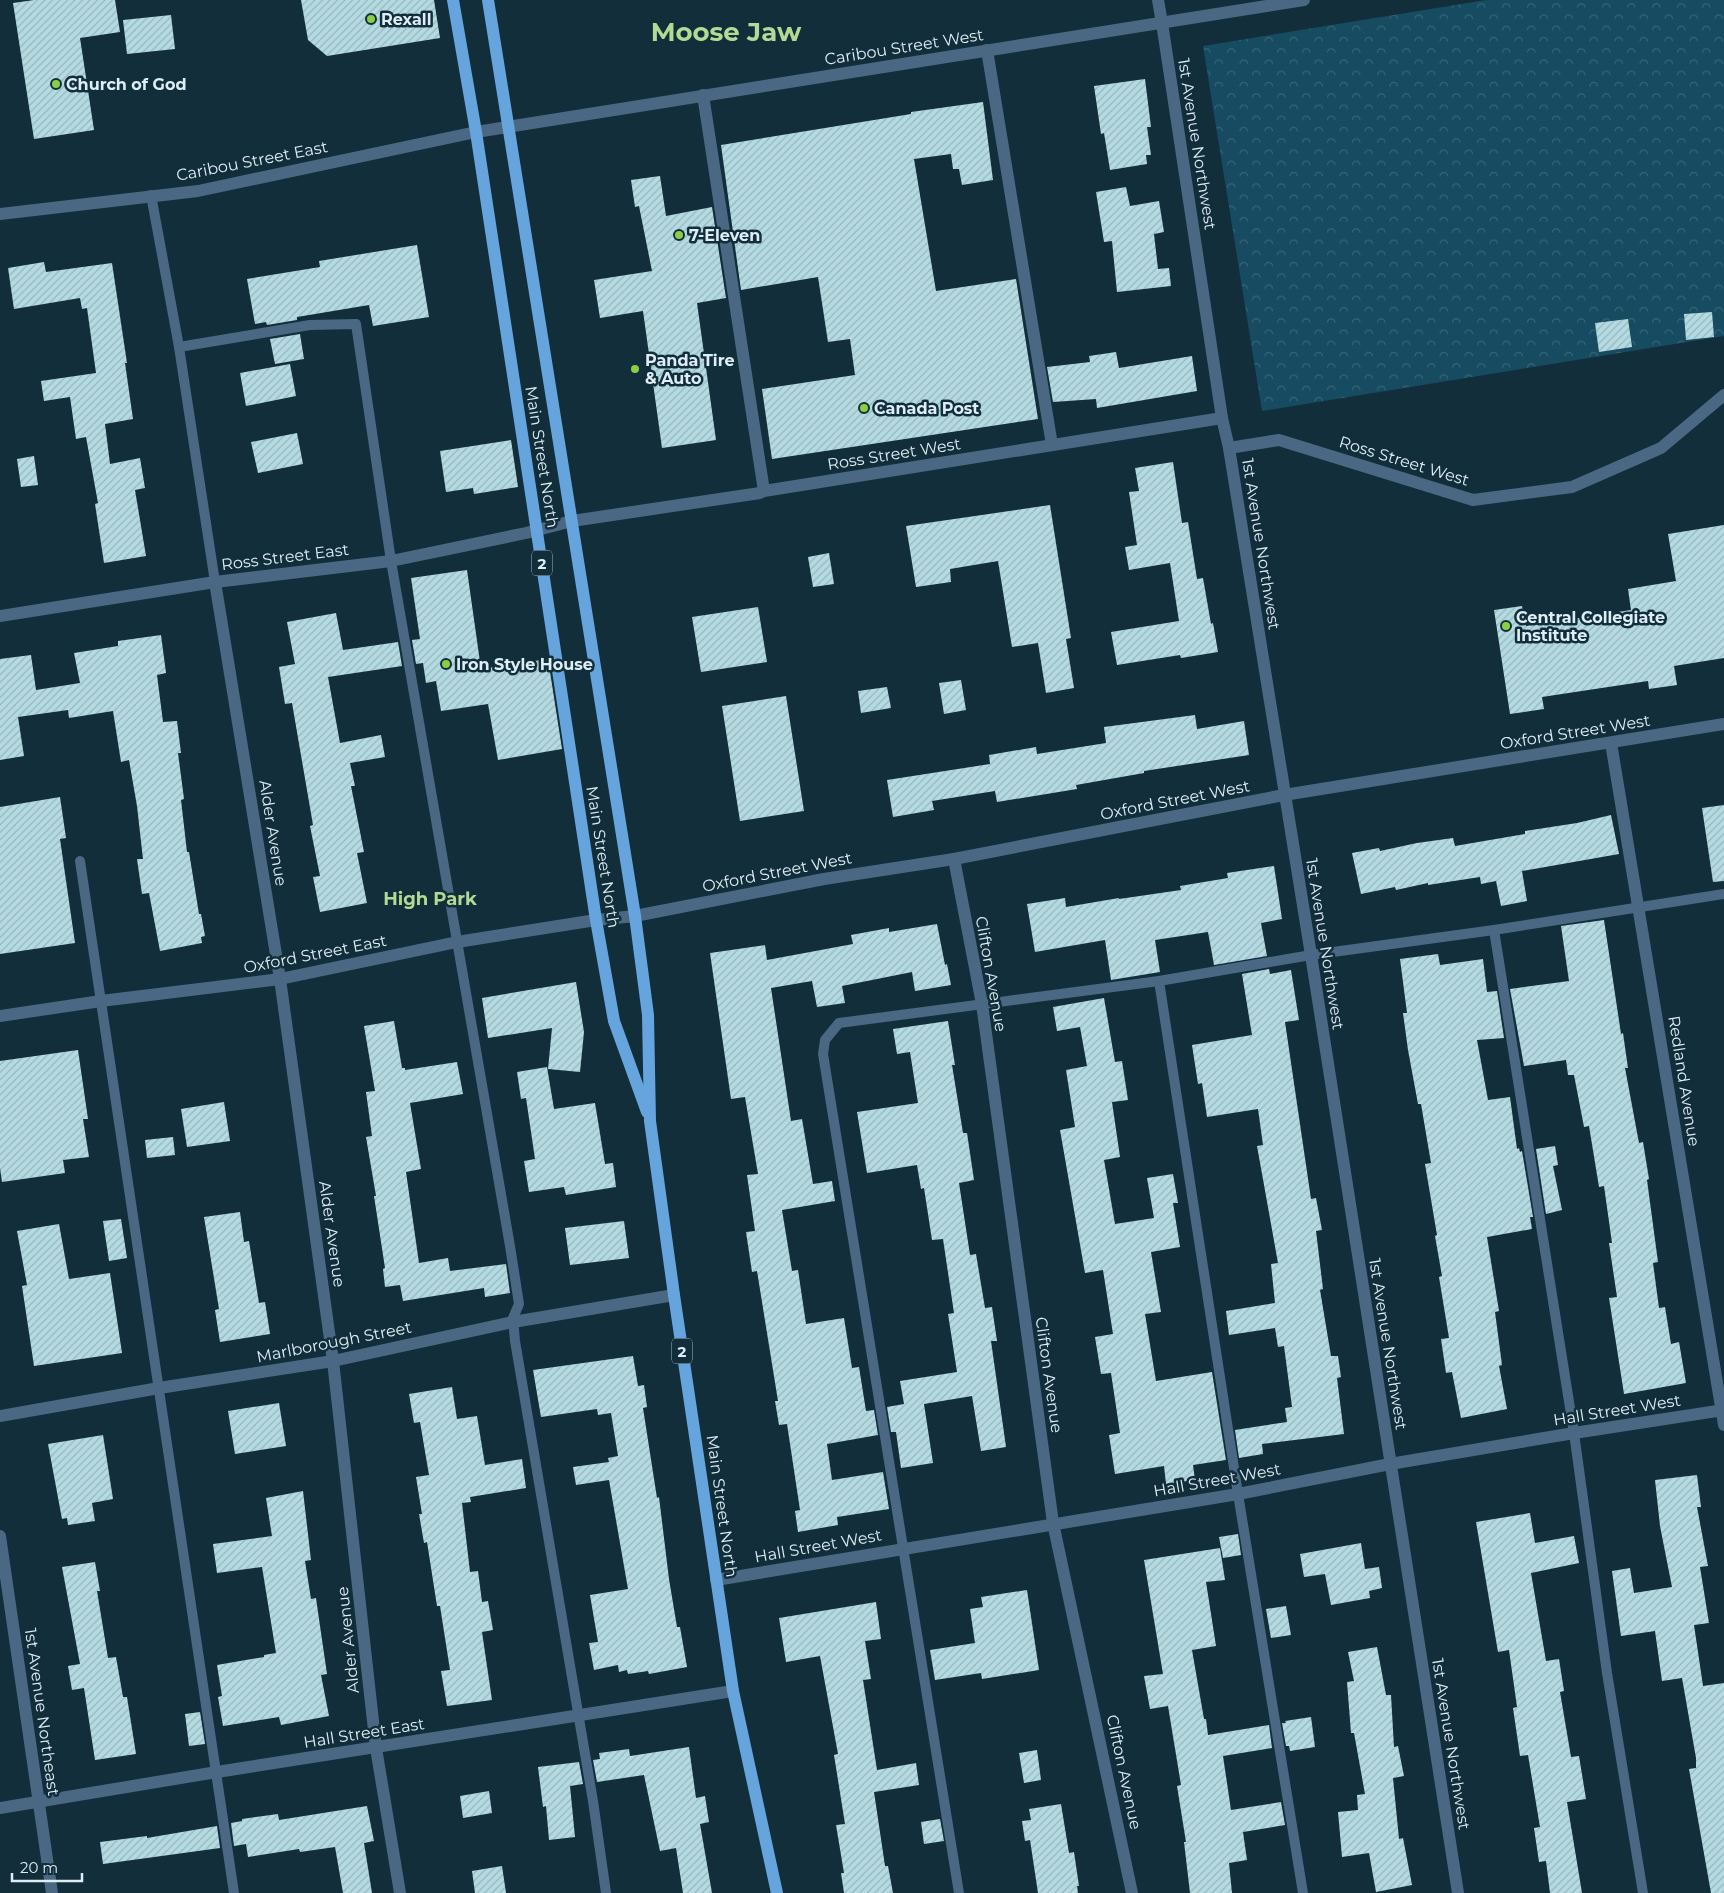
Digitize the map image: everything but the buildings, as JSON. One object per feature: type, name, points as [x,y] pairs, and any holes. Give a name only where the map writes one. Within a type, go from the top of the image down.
[{"type":"main road","name":"Main Street North","points":[[453,0],[476,132],[596,920],[614,1021],[650,1121]]},
{"type":"main road","name":"Main Street North","points":[[488,0],[635,916],[648,1015],[650,1121],[716,1580],[733,1691],[776,1893]]},
{"type":"street","name":"1st Avenue Northwest","points":[[1158,0],[1222,418],[1229,448],[1311,955],[1458,1893]]},
{"type":"street","name":"Caribou Street West","points":[[509,126],[1304,0]]},
{"type":"street","points":[[987,50],[1052,445]]},
{"type":"street","points":[[704,95],[764,490]]},
{"type":"street","name":"Caribou Street East","points":[[0,214],[198,191],[509,126]]},
{"type":"street","name":"Ross Street West","points":[[1229,448],[1280,440],[1473,500],[1572,486],[1661,448],[1724,395]]},
{"type":"street","name":"Ross Street West","points":[[572,521],[760,493],[764,490],[1222,418]]},
{"type":"street","name":"Ross Street East","points":[[0,616],[215,582],[391,561],[572,521]]},
{"type":"street","name":"Alder Avenue","points":[[215,582],[280,979],[333,1361],[376,1748],[400,1893]]},
{"type":"street","name":"Oxford Street West","points":[[635,916],[824,879],[954,859],[1284,795],[1724,724]]},
{"type":"street","name":"Redland Avenue","points":[[1611,743],[1724,1425]]},
{"type":"street","name":"Clifton Avenue","points":[[954,859],[982,1004],[1054,1523],[1132,1893]]},
{"type":"street","name":"Oxford Street East","points":[[0,1016],[101,1001],[280,979],[457,942],[596,920],[635,916]]},
{"type":"street","name":"Marlborough Street","points":[[0,1416],[159,1388],[333,1361],[513,1322],[674,1295]]},
{"type":"street","name":"Hall Street West","points":[[716,1580],[1238,1494],[1390,1464],[1722,1410]]},
{"type":"street","name":"1st Avenue Northeast","points":[[0,1536],[52,1893]]},
{"type":"street","name":"Hall Street East","points":[[0,1808],[733,1691]]},
{"type":"lane","points":[[151,195],[179,347],[215,582]]},
{"type":"lane","points":[[179,347],[310,326],[356,324],[391,561],[519,1304],[513,1322],[606,1893]]},
{"type":"lane","points":[[80,861],[234,1893]]},
{"type":"lane","points":[[959,1893],[823,1054],[825,1040],[839,1023],[1159,981],[1311,955],[1494,930],[1724,894]]},
{"type":"lane","points":[[1494,930],[1574,1433],[1607,1673],[1643,1893]]},
{"type":"lane","points":[[1159,981],[1238,1494],[1303,1893]]},
{"type":"green space","points":[[1486,0],[1724,0],[1724,336],[1262,411],[1203,46]]},
{"type":"place","name":"Rexall","points":[[371,19]]},
{"type":"place","name":"Church of God","points":[[56,84]]},
{"type":"place","name":"7-Eleven","points":[[679,235]]},
{"type":"place","name":"Panda Tire & Auto","points":[[635,369]]},
{"type":"place","name":"Canada Post","points":[[864,408]]},
{"type":"place","name":"Central Collegiate Institute","points":[[1506,626]]},
{"type":"place","name":"Iron Style House","points":[[446,664]]},
{"type":"district","name":"Moose Jaw","points":[[726,32]]},
{"type":"district","name":"High Park","points":[[430,899]]}]
